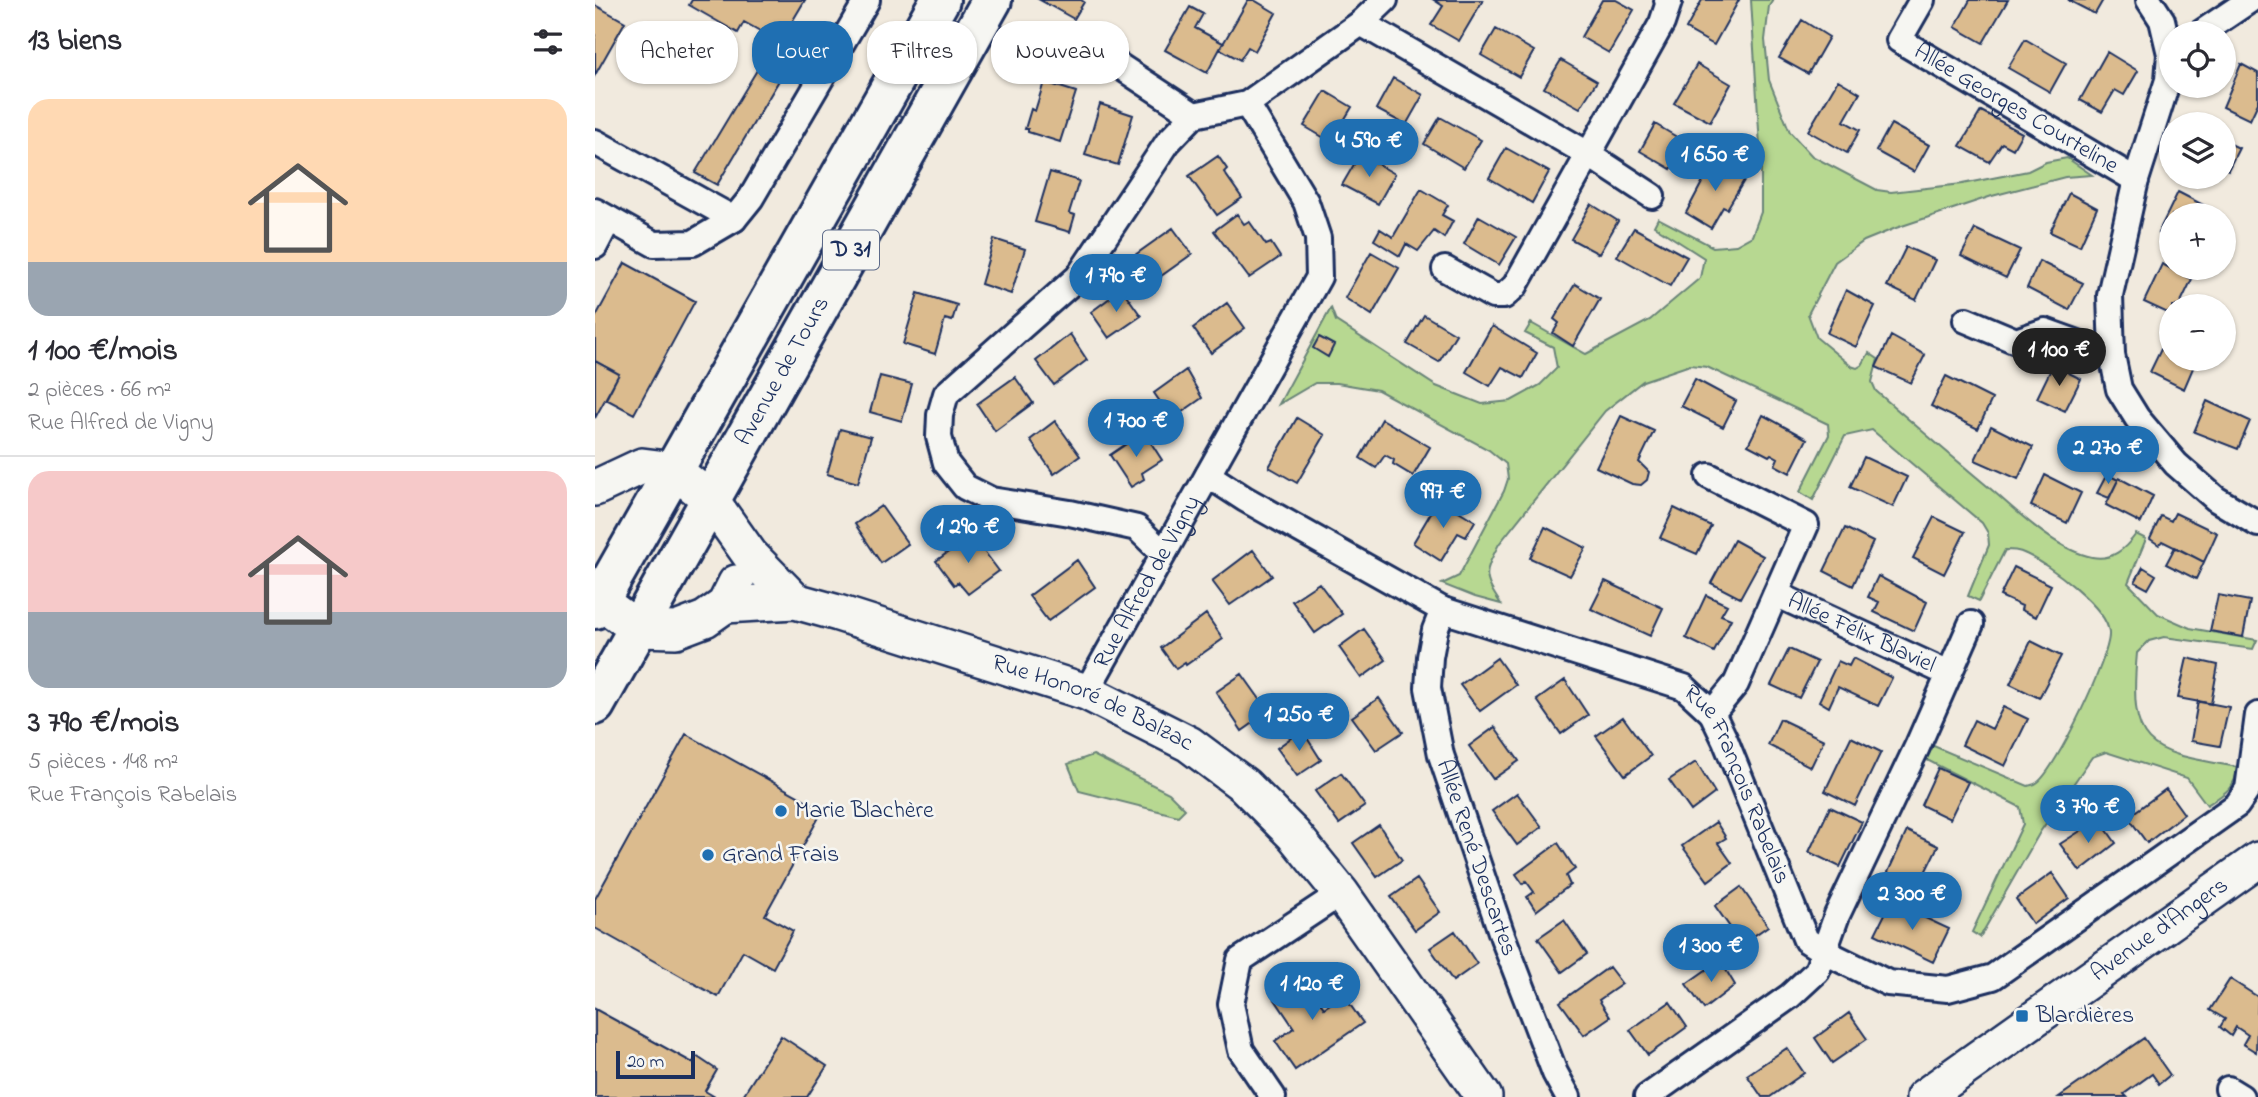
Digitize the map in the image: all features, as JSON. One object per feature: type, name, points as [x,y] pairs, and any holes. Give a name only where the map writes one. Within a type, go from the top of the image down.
[{"type":"main road","name":"Avenue de Tours","points":[[597,601],[940,0]]},
{"type":"main road","name":"Avenue de Tours","points":[[595,705],[992,0]]},
{"type":"street","points":[[595,246],[602,215],[654,244],[693,243],[734,219],[751,198],[867,0]]},
{"type":"street","points":[[1162,552],[1137,528],[1070,513],[991,500],[965,487],[946,463],[939,438],[940,415],[946,394],[1078,277],[1168,142],[1194,115],[1247,104],[1361,23],[1385,0]]},
{"type":"street","points":[[1445,269],[1493,296],[1504,296],[1515,286],[1662,23],[1669,2],[1667,0]]},
{"type":"street","name":"Allée Georges Courteline","points":[[1921,0],[1899,40],[2136,180]]},
{"type":"street","points":[[2149,0],[2162,21]]},
{"type":"street","points":[[2219,21],[2250,0]]},
{"type":"street","points":[[1361,23],[1588,154],[1652,196]]},
{"type":"street","points":[[1129,72],[1194,115]]},
{"type":"street","points":[[2162,98],[2136,180],[2109,295],[2112,355],[2119,389],[2137,418],[2176,464],[2216,499],[2258,524]]},
{"type":"street","name":"Rue Alfred de Vigny","points":[[1086,692],[1162,552],[1319,277],[1318,238],[1306,202],[1247,104]]},
{"type":"street","points":[[595,142],[734,219]]},
{"type":"street","points":[[1966,320],[2016,341],[2045,331],[2112,355]]},
{"type":"street","points":[[595,488],[642,466],[674,470],[711,500],[750,555],[795,601]]},
{"type":"street","name":"Rue François Rabelais","points":[[1208,475],[1245,499],[1443,610],[1684,687],[1712,713],[1806,940],[1888,983],[1948,989],[1993,977],[2237,805],[2248,789],[2258,715]]},
{"type":"street","name":"Allée Félix Blaviel","points":[[1709,476],[1806,525],[1736,684],[1712,713]]},
{"type":"street","points":[[597,601],[638,629],[676,630],[705,619],[725,605],[750,555]]},
{"type":"street","name":"Allée Félix Blaviel","points":[[1776,594],[1949,674]]},
{"type":"street","points":[[725,605],[795,601]]},
{"type":"street","name":"Rue Honoré de Balzac","points":[[795,601],[939,643],[1086,692],[1189,744],[1244,785],[1294,835],[1341,893],[1484,1097]]},
{"type":"street","name":"Allée René Descartes","points":[[1443,610],[1430,657],[1428,688],[1441,755],[1503,935],[1555,1073],[1567,1097]]},
{"type":"street","name":"Allée Félix Blaviel","points":[[1823,951],[1971,624]]},
{"type":"street","name":"Avenue d'Angers","points":[[1924,1097],[2258,860]]},
{"type":"street","points":[[1273,1097],[1241,1050],[1231,1004],[1240,960],[1341,893]]},
{"type":"street","points":[[1647,1097],[1790,996],[1817,971],[1823,951]]},
{"type":"green space","points":[[1751,0],[1773,0],[1769,6],[1765,40],[1769,80],[1790,132],[1812,156],[1877,190],[1891,192],[1962,184],[2028,171],[2046,162],[2067,158],[2092,175],[2065,177],[1992,196],[1864,241],[1835,262],[1808,314],[1817,338],[1851,366],[1857,368],[1862,365],[1869,353],[1878,359],[1872,382],[1876,391],[2050,537],[2078,553],[2099,558],[2117,553],[2136,534],[2146,539],[2128,583],[2158,614],[2190,628],[2257,640],[2253,649],[2164,637],[2149,641],[2137,653],[2136,710],[2141,728],[2151,741],[2164,750],[2237,767],[2235,780],[2228,790],[2207,805],[2187,778],[2106,752],[2092,757],[2040,832],[1980,937],[1972,932],[2023,824],[2020,807],[1923,758],[1929,744],[2028,786],[2037,783],[2057,756],[2081,711],[2101,664],[2109,633],[2099,612],[2075,588],[2048,567],[2018,551],[2005,550],[1979,601],[1968,596],[1989,545],[1988,533],[1982,523],[1872,430],[1845,436],[1813,500],[1800,492],[1829,435],[1828,424],[1707,367],[1690,365],[1643,381],[1605,411],[1499,544],[1487,574],[1501,604],[1442,584],[1459,576],[1504,491],[1508,479],[1506,464],[1489,450],[1378,390],[1337,383],[1315,383],[1279,404],[1331,308],[1336,321],[1436,386],[1482,404],[1511,401],[1540,385],[1557,368],[1553,347],[1525,333],[1531,323],[1586,354],[1650,320],[1700,278],[1704,258],[1654,226],[1658,218],[1713,247],[1736,245],[1752,236],[1761,212],[1761,163]]},
{"type":"green space","points":[[1093,755],[1169,793],[1185,809],[1178,816],[1079,791],[1068,764]]},
{"type":"building","points":[[692,0],[805,0],[792,21],[752,21],[752,26],[744,22],[738,33],[738,21],[717,21],[689,5]]},
{"type":"building","points":[[1040,0],[1081,0],[1084,2],[1074,19]]},
{"type":"building","points":[[1248,0],[1254,0],[1276,13],[1255,51],[1248,47],[1240,60],[1220,49]]},
{"type":"building","points":[[1434,0],[1483,0],[1459,41],[1431,25],[1443,6]]},
{"type":"building","points":[[1602,0],[1616,0],[1634,10],[1609,53],[1581,37]]},
{"type":"building","points":[[1702,0],[1739,0],[1714,45],[1686,29]]},
{"type":"building","points":[[1970,0],[2008,0],[1983,43],[1955,27]]},
{"type":"building","points":[[2068,0],[2103,0],[2095,14]]},
{"type":"building","points":[[595,5],[623,21],[616,21],[616,38],[595,75]]},
{"type":"building","points":[[1190,7],[1203,14],[1195,28],[1223,43],[1207,73],[1165,50]]},
{"type":"building","points":[[1802,20],[1829,37],[1808,74],[1779,58]]},
{"type":"building","points":[[1496,29],[1534,51],[1519,77],[1481,55]]},
{"type":"building","points":[[2025,39],[2066,63],[2050,92],[2008,68]]},
{"type":"building","points":[[2107,52],[2138,71],[2124,95],[2115,90],[2102,112],[2080,100]]},
{"type":"building","points":[[1561,60],[1597,81],[1580,108],[1544,88]]},
{"type":"building","points":[[1697,64],[1731,84],[1710,122],[1674,103]]},
{"type":"building","points":[[2241,64],[2258,73],[2258,103],[2250,120],[2223,107],[2227,98],[2236,98],[2236,76]]},
{"type":"building","points":[[752,78],[752,84],[777,84],[717,185],[695,173]]},
{"type":"building","points":[[1393,78],[1423,95],[1406,125],[1376,109]]},
{"type":"building","points":[[1838,80],[1860,93],[1844,121],[1860,130],[1847,153],[1808,131]]},
{"type":"building","points":[[1043,84],[1076,92],[1060,142],[1025,129],[1031,109],[1035,111]]},
{"type":"building","points":[[1325,91],[1352,107],[1331,142],[1304,126]]},
{"type":"building","points":[[1100,104],[1133,115],[1118,165],[1085,155]]},
{"type":"building","points":[[1981,111],[2022,133],[2013,149],[2002,143],[1989,162],[1960,146]]},
{"type":"building","points":[[1440,117],[1481,140],[1464,168],[1424,144]]},
{"type":"building","points":[[1655,124],[1697,149],[1687,167],[1676,160],[1671,169],[1640,151]]},
{"type":"building","points":[[1891,124],[1929,145],[1914,172],[1876,151]]},
{"type":"building","points":[[1506,148],[1549,172],[1532,203],[1489,178]]},
{"type":"building","points":[[1360,154],[1395,174],[1378,204],[1342,185]]},
{"type":"building","points":[[1218,156],[1227,169],[1224,172],[1242,198],[1217,215],[1189,176]]},
{"type":"building","points":[[1715,158],[1746,177],[1727,209],[1723,207],[1711,228],[1686,213]]},
{"type":"building","points":[[1050,172],[1079,181],[1069,213],[1075,215],[1070,232],[1035,222]]},
{"type":"building","points":[[1421,189],[1448,205],[1442,215],[1453,221],[1444,238],[1434,231],[1418,251],[1406,244],[1400,256],[1374,240],[1380,229],[1393,237]]},
{"type":"building","points":[[2178,192],[2199,203],[2173,203]]},
{"type":"building","points":[[2069,193],[2097,208],[2080,246],[2050,232]]},
{"type":"building","points":[[1591,204],[1618,221],[1599,254],[1571,239]]},
{"type":"building","points":[[1237,214],[1244,224],[1249,221],[1266,245],[1271,243],[1280,257],[1249,278],[1214,231]]},
{"type":"building","points":[[1479,216],[1516,237],[1499,265],[1464,244]]},
{"type":"building","points":[[1173,228],[1192,254],[1154,281],[1135,255]]},
{"type":"building","points":[[1634,228],[1687,257],[1670,286],[1617,256]]},
{"type":"building","points":[[1975,229],[2020,250],[2006,278],[1961,256]]},
{"type":"building","points":[[994,239],[1025,249],[1011,294],[981,284]]},
{"type":"building","points":[[1906,247],[1935,260],[1916,300],[1887,286]]},
{"type":"building","points":[[1371,252],[1399,268],[1372,315],[1345,298]]},
{"type":"building","points":[[2039,261],[2083,283],[2069,310],[2027,288]]},
{"type":"building","points":[[625,263],[695,301],[634,414],[606,399],[619,374],[595,361],[595,318]]},
{"type":"building","points":[[2159,270],[2159,280],[2192,280],[2185,294],[2159,294],[2159,309],[2144,302]]},
{"type":"building","points":[[1575,284],[1600,299],[1573,346],[1553,333],[1559,323],[1554,319]]},
{"type":"building","points":[[1122,289],[1141,316],[1109,338],[1091,312]]},
{"type":"building","points":[[1846,290],[1875,306],[1856,347],[1827,333]]},
{"type":"building","points":[[918,293],[957,305],[952,321],[945,319],[935,354],[903,344]]},
{"type":"building","points":[[1227,303],[1245,328],[1211,353],[1193,328]]},
{"type":"building","points":[[1424,315],[1456,334],[1439,362],[1407,344]]},
{"type":"building","points":[[1492,326],[1537,353],[1523,378],[1502,367],[1490,386],[1466,372]]},
{"type":"building","points":[[1070,334],[1087,360],[1054,385],[1036,361]]},
{"type":"building","points":[[1891,336],[1925,355],[1911,383],[1876,367]]},
{"type":"building","points":[[1319,337],[1334,345],[1328,357],[1313,348]]},
{"type":"building","points":[[2159,353],[2159,371],[2192,371],[2184,389],[2150,372]]},
{"type":"building","points":[[595,361],[619,374],[595,418]]},
{"type":"building","points":[[2053,365],[2081,379],[2065,411],[2037,398]]},
{"type":"building","points":[[1186,370],[1202,398],[1172,419],[1154,393]]},
{"type":"building","points":[[880,376],[912,384],[902,421],[870,412]]},
{"type":"building","points":[[1946,376],[1992,399],[1978,429],[1931,406]]},
{"type":"building","points":[[1015,377],[1033,403],[995,431],[977,404]]},
{"type":"building","points":[[1695,379],[1736,401],[1723,427],[1681,406]]},
{"type":"building","points":[[2207,401],[2250,421],[2238,449],[2194,432]]},
{"type":"building","points":[[1763,415],[1807,439],[1790,473],[1775,465],[1778,458],[1748,445]]},
{"type":"building","points":[[1621,416],[1654,431],[1639,462],[1649,472],[1647,480],[1641,485],[1632,484],[1596,467]]},
{"type":"building","points":[[1297,418],[1325,435],[1297,483],[1269,467]]},
{"type":"building","points":[[1382,419],[1430,447],[1413,476],[1393,464],[1394,460],[1385,455],[1376,468],[1360,458]]},
{"type":"building","points":[[1055,421],[1080,456],[1054,474],[1030,440]]},
{"type":"building","points":[[1991,426],[2033,447],[2018,479],[1975,460]]},
{"type":"building","points":[[840,429],[871,437],[858,483],[827,474]]},
{"type":"building","points":[[1144,432],[1162,460],[1142,473],[1144,479],[1131,487],[1110,455]]},
{"type":"building","points":[[1864,457],[1907,477],[1893,507],[1850,487]]},
{"type":"building","points":[[2107,474],[2118,480],[2109,498],[2097,493]]},
{"type":"building","points":[[2045,475],[2081,493],[2067,523],[2031,506]]},
{"type":"building","points":[[2119,478],[2153,496],[2141,523],[2106,505]]},
{"type":"building","points":[[1439,499],[1475,521],[1466,537],[1458,533],[1441,561],[1413,543]]},
{"type":"building","points":[[881,506],[908,544],[881,563],[855,524]]},
{"type":"building","points":[[1674,508],[1711,526],[1697,554],[1660,538]]},
{"type":"building","points":[[2175,513],[2217,533],[2204,562],[2162,541],[2159,545],[2150,539],[2161,516],[2171,521]]},
{"type":"building","points":[[1934,517],[1965,532],[1944,574],[1913,558]]},
{"type":"building","points":[[1545,527],[1586,548],[1570,576],[1530,558]]},
{"type":"building","points":[[1845,528],[1873,542],[1853,586],[1824,571]]},
{"type":"building","points":[[972,535],[999,571],[968,594],[958,582],[954,585],[936,561]]},
{"type":"building","points":[[1734,540],[1763,556],[1740,598],[1711,583]]},
{"type":"building","points":[[2175,547],[2204,562],[2196,579],[2166,564]]},
{"type":"building","points":[[1253,550],[1272,576],[1230,605],[1212,581]]},
{"type":"building","points":[[1077,560],[1095,587],[1048,621],[1029,596]]},
{"type":"building","points":[[2014,567],[2051,585],[2036,617],[2021,610],[2022,606],[2000,596]]},
{"type":"building","points":[[2143,567],[2156,575],[2148,589],[2135,582]]},
{"type":"building","points":[[1878,576],[1927,602],[1914,631],[1874,612],[1879,602],[1868,597]]},
{"type":"building","points":[[1605,581],[1663,608],[1650,636],[1591,609]]},
{"type":"building","points":[[1319,583],[1342,614],[1315,633],[1292,601]]},
{"type":"building","points":[[1706,595],[1727,605],[1721,615],[1731,619],[1714,652],[1686,638]]},
{"type":"building","points":[[2218,595],[2250,601],[2243,637],[2210,631]]},
{"type":"building","points":[[1206,614],[1223,639],[1176,669],[1161,648]]},
{"type":"building","points":[[1364,629],[1386,660],[1361,678],[1339,647]]},
{"type":"building","points":[[2031,641],[2061,656],[2039,698],[2010,684]]},
{"type":"building","points":[[1789,649],[1817,662],[1799,698],[1771,685]]},
{"type":"building","points":[[1497,658],[1516,685],[1480,711],[1460,685]]},
{"type":"building","points":[[1853,658],[1892,678],[1878,706],[1838,687],[1829,707],[1819,701],[1838,661],[1849,666]]},
{"type":"building","points":[[2187,658],[2218,665],[2211,704],[2178,698]]},
{"type":"building","points":[[1242,674],[1269,712],[1242,731],[1216,692]]},
{"type":"building","points":[[1565,680],[1588,715],[1561,734],[1537,700]]},
{"type":"building","points":[[1379,698],[1403,732],[1376,750],[1352,717]]},
{"type":"building","points":[[2198,701],[2229,707],[2220,746],[2191,741]]},
{"type":"building","points":[[2003,707],[2028,719],[2005,766],[1962,745],[1974,720],[1992,729]]},
{"type":"building","points":[[1623,717],[1651,756],[1625,775],[1596,736]]},
{"type":"building","points":[[1780,719],[1824,740],[1811,767],[1768,745]]},
{"type":"building","points":[[1495,727],[1519,761],[1493,779],[1469,746]]},
{"type":"building","points":[[1302,730],[1321,760],[1297,776],[1277,748]]},
{"type":"building","name":"Grand Frais","points":[[686,734],[823,810],[765,915],[793,931],[773,968],[743,951],[718,997],[595,928],[595,899]]},
{"type":"building","points":[[1851,737],[1881,752],[1855,806],[1825,791]]},
{"type":"building","points":[[1696,762],[1715,793],[1691,811],[1669,780]]},
{"type":"building","points":[[1938,768],[1968,782],[1950,819],[1921,805]]},
{"type":"building","points":[[1341,773],[1365,806],[1339,824],[1315,791]]},
{"type":"building","points":[[2166,789],[2184,814],[2147,843],[2128,817]]},
{"type":"building","points":[[1517,793],[1542,827],[1517,845],[1492,811]]},
{"type":"building","points":[[1830,807],[1862,822],[1840,867],[1809,852]]},
{"type":"building","points":[[2099,819],[2116,843],[2080,871],[2060,844]]},
{"type":"building","points":[[1716,822],[1726,838],[1718,843],[1732,863],[1708,881],[1682,846]]},
{"type":"building","points":[[1379,825],[1402,860],[1377,877],[1353,843]]},
{"type":"building","points":[[1907,831],[1938,846],[1917,889],[1888,872]]},
{"type":"building","points":[[1558,843],[1575,869],[1566,876],[1570,885],[1536,911],[1527,897],[1534,892],[1526,881],[1523,884],[1516,874]]},
{"type":"building","points":[[2052,873],[2069,898],[2033,924],[2016,899]]},
{"type":"building","points":[[1417,879],[1440,912],[1415,930],[1391,897]]},
{"type":"building","points":[[1741,887],[1768,926],[1742,944],[1715,906]]},
{"type":"building","points":[[1891,902],[1949,929],[1933,962],[1875,934]]},
{"type":"building","points":[[1564,920],[1587,954],[1562,972],[1538,938]]},
{"type":"building","points":[[1455,931],[1477,964],[1453,981],[1430,948]]},
{"type":"building","points":[[1720,960],[1735,985],[1704,1009],[1686,984]]},
{"type":"building","points":[[1609,967],[1622,984],[1599,1000],[1610,1017],[1584,1035],[1560,1002]]},
{"type":"building","points":[[1301,975],[1324,1008],[1343,995],[1363,1023],[1295,1070],[1275,1041],[1294,1028],[1272,995]]},
{"type":"building","points":[[2230,979],[2258,997],[2256,1052],[2243,1044],[2248,1035],[2236,1027],[2231,1036],[2220,1027],[2225,1019],[2210,1010]]},
{"type":"building","points":[[1670,1002],[1687,1027],[1648,1055],[1630,1030]]},
{"type":"building","points":[[595,1009],[693,1063],[696,1056],[717,1070],[705,1091],[715,1097],[595,1097]]},
{"type":"building","points":[[1849,1013],[1867,1039],[1832,1063],[1815,1038]]},
{"type":"building","points":[[781,1036],[827,1066],[807,1097],[742,1097]]},
{"type":"building","points":[[2144,1038],[2170,1075],[2159,1084],[2152,1074],[2124,1094],[2127,1097],[2059,1097]]},
{"type":"building","points":[[1787,1048],[1804,1073],[1770,1097],[1762,1097],[1747,1075]]},
{"type":"place","name":"Marie Blachère","points":[[781,811]]},
{"type":"place","name":"Grand Frais","points":[[708,855]]},
{"type":"place","name":"Blardières","points":[[2022,1016]]}]
